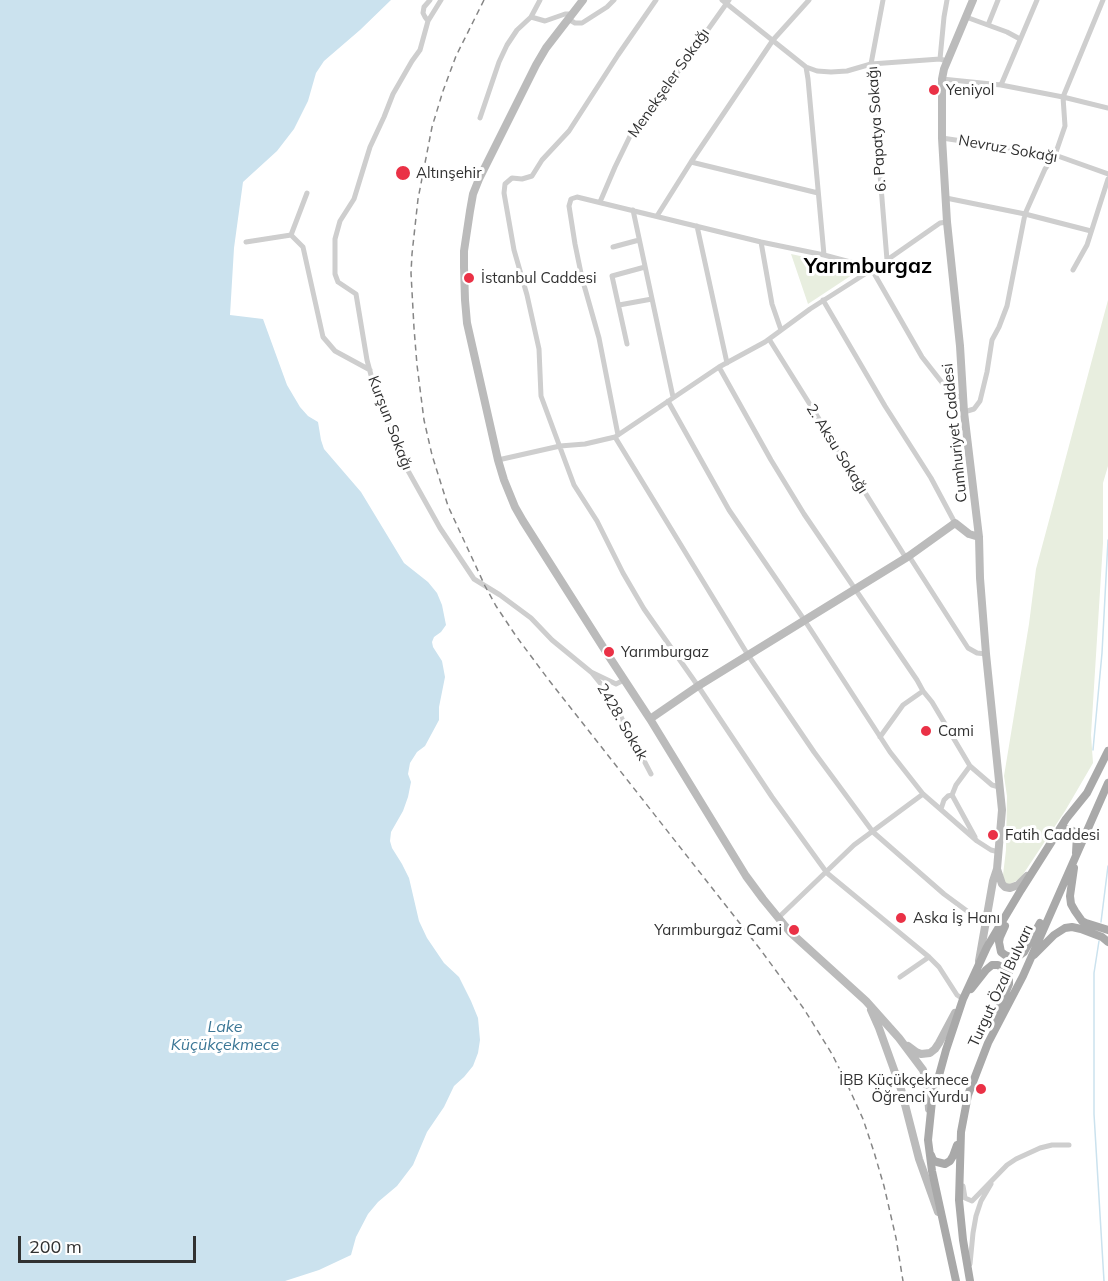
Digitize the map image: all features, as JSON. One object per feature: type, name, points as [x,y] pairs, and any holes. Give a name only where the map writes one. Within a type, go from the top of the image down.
[{"type":"main road","name":"Turgut Özal Bulvarı","points":[[944,1225],[932,1171],[928,1140],[932,1101],[963,999],[987,947],[1066,819],[1087,793],[1108,751]]},
{"type":"main road","name":"Turgut Özal Bulvarı","points":[[970,1281],[959,1200],[960,1132],[968,1095],[988,1043],[1023,976],[1108,783]]},
{"type":"main road","points":[[1035,868],[1065,831],[1072,830],[1077,835],[1071,904],[1082,921],[1108,930]]},
{"type":"main road","points":[[1021,890],[999,942],[1001,951],[1010,957],[1020,956],[1024,952],[1048,905],[1066,879]]},
{"type":"main road","points":[[1030,960],[1054,935],[1065,928],[1081,929],[1108,942]]},
{"type":"main road","points":[[963,999],[992,965],[1003,967],[1009,974],[1009,984],[997,1012],[988,1043]]},
{"type":"main road","points":[[928,1140],[933,1160],[945,1164],[953,1156],[960,1132]]},
{"type":"main road","points":[[944,1225],[956,1281]]},
{"type":"street","name":"Kurşun Sokağı","points":[[428,21],[424,18],[423,13],[424,7],[430,0]]},
{"type":"street","name":"Kurşun Sokağı","points":[[441,0],[428,21],[420,50],[393,94],[370,147],[354,199],[340,221],[335,239],[334,274],[338,282],[356,294],[376,394],[402,460],[440,528],[474,579],[531,618],[552,640],[591,672],[616,684],[624,680]]},
{"type":"street","points":[[480,118],[507,45],[517,30],[531,17],[540,0]]},
{"type":"street","points":[[583,0],[546,48],[473,194],[464,251],[467,323],[498,460],[515,507],[650,719],[746,876],[778,918],[801,943],[866,1001],[899,1038],[923,1070],[927,1082],[930,1119]]},
{"type":"street","points":[[531,17],[545,21],[565,14],[575,22],[582,22],[607,7],[614,0]]},
{"type":"street","points":[[656,0],[569,131],[542,160],[531,176],[512,178],[505,184],[504,193],[514,250],[539,349],[541,396],[574,485],[597,521],[622,573],[771,797],[827,873],[929,957],[939,967],[957,995],[963,999],[935,1050],[921,1054],[899,1038]]},
{"type":"street","points":[[657,216],[773,40],[808,0]]},
{"type":"street","name":"6. Papatya Sokağı","points":[[884,0],[871,64],[886,260]]},
{"type":"street","points":[[725,1],[806,67],[824,71],[848,71],[871,64],[944,61],[944,17],[947,0]]},
{"type":"street","name":"Cumhuriyet Caddesi","points":[[973,0],[944,61],[942,138],[947,222],[960,346],[964,412],[979,537],[986,654],[1002,810],[999,852],[978,966]]},
{"type":"street","points":[[988,25],[998,0]]},
{"type":"street","points":[[1001,85],[1037,0]]},
{"type":"street","points":[[964,412],[974,409],[980,401],[992,340],[1007,306],[1025,214],[1045,169],[1055,155],[1065,126],[1063,97],[1103,0]]},
{"type":"street","name":"Menekşeler Sokağı","points":[[600,202],[632,132],[660,96],[725,1]]},
{"type":"street","points":[[966,17],[1020,39]]},
{"type":"street","points":[[806,67],[824,255]]},
{"type":"street","points":[[942,79],[1001,85],[1108,108]]},
{"type":"street","name":"Nevruz Sokağı","points":[[942,138],[1055,155],[1108,174]]},
{"type":"street","points":[[691,162],[818,194]]},
{"type":"street","points":[[1073,270],[1087,245],[1108,179]]},
{"type":"street","points":[[291,235],[307,193]]},
{"type":"street","points":[[963,397],[954,396],[922,357],[871,268],[577,196],[571,200],[569,206],[575,244],[599,338],[616,436],[748,655],[814,752],[873,832],[944,894],[986,926]]},
{"type":"street","points":[[946,198],[1025,214],[1091,231]]},
{"type":"street","points":[[633,210],[671,399],[729,510],[890,752],[923,794],[977,841],[999,852]]},
{"type":"street","points":[[498,460],[616,436],[719,367],[769,339],[823,300],[940,223],[947,222]]},
{"type":"street","points":[[697,226],[727,363]]},
{"type":"street","points":[[291,235],[303,247],[323,337],[335,351],[370,370]]},
{"type":"street","points":[[246,242],[291,235]]},
{"type":"street","points":[[613,247],[639,240]]},
{"type":"street","points":[[761,242],[772,304],[781,330]]},
{"type":"street","points":[[627,344],[612,276],[645,267]]},
{"type":"street","points":[[620,305],[652,299]]},
{"type":"street","points":[[823,300],[885,406],[931,478],[955,524],[969,534],[979,537]]},
{"type":"street","name":"2. Aksu Sokağı","points":[[769,339],[968,648],[977,653],[986,654]]},
{"type":"street","points":[[719,367],[804,514],[932,702],[970,766],[992,785],[999,787]]},
{"type":"street","points":[[650,719],[698,686],[908,557],[955,524]]},
{"type":"street","name":"2428. Sokak","points":[[591,672],[609,694],[651,774]]},
{"type":"street","points":[[880,737],[903,705],[923,691]]},
{"type":"street","points":[[941,809],[944,800],[952,795],[970,766]]},
{"type":"street","points":[[778,918],[854,845],[923,794]]},
{"type":"street","points":[[952,795],[977,841]]},
{"type":"street","points":[[996,869],[1002,884],[1010,888],[1018,885],[1035,868]]},
{"type":"street","points":[[900,977],[929,957]]},
{"type":"street","points":[[866,1001],[879,1028],[901,1089],[919,1159],[944,1225]]},
{"type":"street","points":[[959,1162],[963,1194],[965,1198],[972,1201],[1006,1166],[1028,1153],[1052,1145],[1069,1145]]},
{"type":"street","points":[[969,1271],[976,1216],[981,1201],[996,1176]]},
{"type":"green space","points":[[791,254],[855,268],[858,271],[808,304]]},
{"type":"green space","points":[[1108,300],[1108,466],[1103,483],[1103,543],[1091,735],[1093,763],[1065,811],[1020,879],[1008,885],[1003,875],[1007,796],[1004,776],[1036,569]]},
{"type":"water","name":"Lake Küçükçekmece","points":[[0,0],[391,0],[324,61],[316,73],[308,101],[294,129],[277,151],[243,182],[234,248],[230,315],[263,319],[287,385],[300,407],[318,422],[324,449],[361,492],[404,563],[428,582],[437,593],[442,605],[446,625],[432,642],[442,661],[445,677],[439,720],[425,746],[417,752],[410,763],[408,774],[411,782],[408,797],[391,832],[390,841],[409,878],[419,921],[427,938],[444,963],[459,977],[471,1001],[478,1018],[480,1040],[473,1066],[454,1086],[444,1107],[427,1132],[413,1165],[397,1186],[368,1214],[356,1237],[351,1255],[319,1270],[285,1281],[0,1281]]},
{"type":"waterway","points":[[1093,750],[1102,653],[1108,540]]},
{"type":"waterway","points":[[1101,922],[1108,866]]},
{"type":"waterway","points":[[1099,941],[1094,973],[1094,1114],[1104,1281]]},
{"type":"railway","points":[[484,0],[456,56],[432,127],[418,199],[412,254],[414,328],[424,420],[448,506],[485,586],[516,636],[760,949],[804,1009],[832,1054],[863,1119],[874,1152],[896,1238],[903,1281]]},
{"type":"place","name":"Yeniyol","points":[[934,90]]},
{"type":"place","name":"Altınşehir","points":[[403,173]]},
{"type":"place","name":"İstanbul Caddesi","points":[[469,278]]},
{"type":"place","name":"Yarımburgaz","points":[[609,652]]},
{"type":"place","name":"Cami","points":[[926,731]]},
{"type":"place","name":"Fatih Caddesi","points":[[993,835]]},
{"type":"place","name":"Aska İş Hanı","points":[[901,918]]},
{"type":"place","name":"Yarımburgaz Cami","points":[[794,930]]},
{"type":"place","name":"İBB Küçükçekmece Öğrenci Yurdu","points":[[981,1089]]},
{"type":"district","name":"Yarımburgaz","points":[[868,267]]}]
